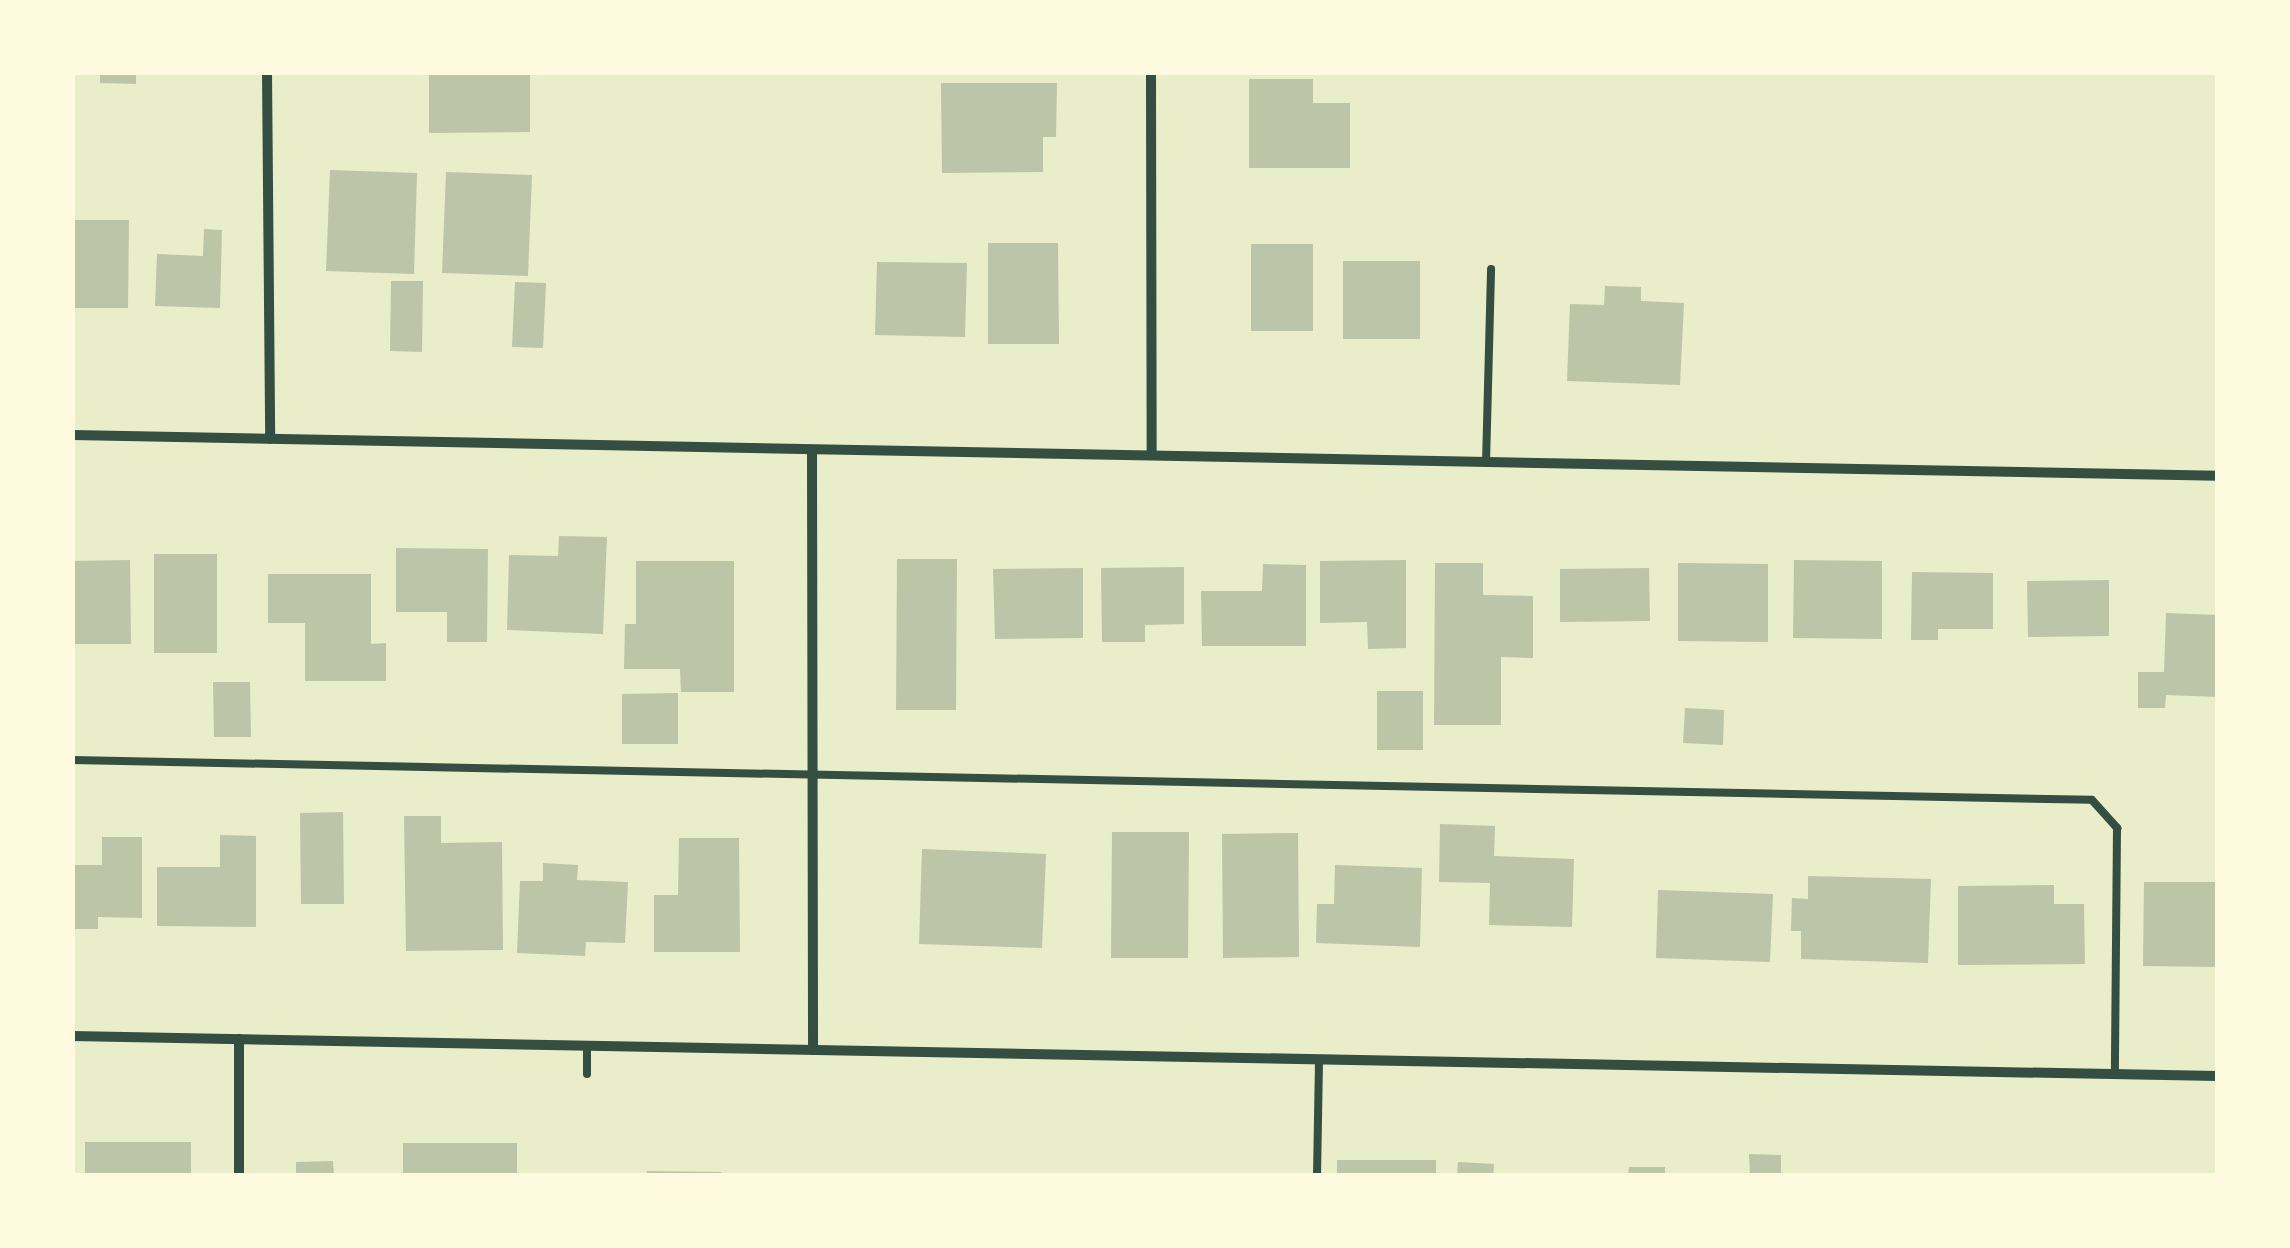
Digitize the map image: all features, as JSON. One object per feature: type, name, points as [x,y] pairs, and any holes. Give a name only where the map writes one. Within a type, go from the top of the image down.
[{"type":"street","points":[[267,72],[270,440]]},
{"type":"street","points":[[1151,72],[1152,454]]},
{"type":"street","points":[[72,436],[2218,476]]},
{"type":"street","points":[[812,450],[812,1050]]},
{"type":"street","points":[[72,1036],[2218,1076]]},
{"type":"street","points":[[239,1039],[239,1176]]},
{"type":"lane","points":[[1486,463],[1491,268]]},
{"type":"lane","points":[[72,760],[2092,800],[2117,828],[2115,1075]]},
{"type":"lane","points":[[587,1046],[587,1074]]},
{"type":"lane","points":[[1317,1176],[1319,1059]]},
{"type":"building","points":[[100,72],[136,72],[136,84],[100,83]]},
{"type":"building","points":[[429,72],[530,72],[530,132],[429,133]]},
{"type":"building","points":[[1249,79],[1313,79],[1313,103],[1350,103],[1350,168],[1249,168]]},
{"type":"building","points":[[941,83],[1057,83],[1056,137],[1043,137],[1043,172],[942,173]]},
{"type":"building","points":[[330,170],[417,173],[414,274],[326,271]]},
{"type":"building","points":[[446,172],[532,175],[528,276],[442,273]]},
{"type":"building","points":[[72,220],[129,220],[128,308],[72,308]]},
{"type":"building","points":[[204,229],[222,230],[220,308],[155,306],[157,254],[203,256]]},
{"type":"building","points":[[988,243],[1058,243],[1059,344],[988,344]]},
{"type":"building","points":[[1251,244],[1313,244],[1313,331],[1251,331]]},
{"type":"building","points":[[1343,261],[1420,261],[1420,339],[1343,339]]},
{"type":"building","points":[[877,262],[967,263],[965,337],[875,335]]},
{"type":"building","points":[[391,281],[423,281],[422,352],[390,351]]},
{"type":"building","points":[[515,282],[546,283],[543,348],[512,347]]},
{"type":"building","points":[[1605,286],[1641,287],[1641,301],[1684,303],[1680,385],[1567,381],[1570,304],[1604,305]]},
{"type":"building","points":[[559,536],[607,537],[603,634],[507,630],[509,555],[558,556]]},
{"type":"building","points":[[396,548],[488,549],[487,642],[447,642],[447,612],[396,612]]},
{"type":"building","points":[[154,554],[217,554],[217,653],[154,653]]},
{"type":"building","points":[[897,559],[957,559],[956,710],[896,710]]},
{"type":"building","points":[[130,560],[131,644],[72,644],[72,561]]},
{"type":"building","points":[[1406,560],[1406,648],[1368,649],[1367,622],[1320,623],[1320,561]]},
{"type":"building","points":[[1794,560],[1882,561],[1882,639],[1793,638]]},
{"type":"building","points":[[636,561],[734,561],[734,692],[681,692],[680,669],[624,669],[625,624],[636,624]]},
{"type":"building","points":[[1435,563],[1483,563],[1483,595],[1533,596],[1533,658],[1501,657],[1501,725],[1434,725]]},
{"type":"building","points":[[1678,563],[1768,564],[1768,642],[1678,641]]},
{"type":"building","points":[[1263,564],[1306,565],[1306,646],[1202,646],[1201,591],[1262,591]]},
{"type":"building","points":[[1184,567],[1184,624],[1145,625],[1145,642],[1102,642],[1101,568]]},
{"type":"building","points":[[1083,568],[1083,638],[995,639],[993,569]]},
{"type":"building","points":[[1649,568],[1650,621],[1560,622],[1560,569]]},
{"type":"building","points":[[1912,572],[1993,573],[1993,629],[1938,629],[1938,640],[1911,640]]},
{"type":"building","points":[[268,574],[371,574],[371,644],[386,643],[386,681],[305,681],[305,623],[268,623]]},
{"type":"building","points":[[2109,580],[2109,636],[2028,637],[2027,581]]},
{"type":"building","points":[[2166,613],[2218,615],[2218,697],[2166,695],[2165,708],[2138,708],[2138,672],[2164,672]]},
{"type":"building","points":[[213,682],[250,682],[251,737],[214,737]]},
{"type":"building","points":[[1377,691],[1423,691],[1423,750],[1377,750]]},
{"type":"building","points":[[678,693],[678,744],[622,744],[622,694]]},
{"type":"building","points":[[1685,708],[1724,710],[1723,745],[1683,743]]},
{"type":"building","points":[[343,812],[344,904],[301,904],[300,813]]},
{"type":"building","points":[[404,816],[441,816],[441,843],[502,842],[503,950],[406,951]]},
{"type":"building","points":[[1440,824],[1495,826],[1494,856],[1574,859],[1572,927],[1489,925],[1490,883],[1439,882]]},
{"type":"building","points":[[1112,832],[1189,832],[1188,958],[1111,958]]},
{"type":"building","points":[[1298,833],[1299,957],[1223,958],[1222,834]]},
{"type":"building","points":[[220,835],[256,836],[256,927],[157,926],[157,867],[220,867]]},
{"type":"building","points":[[102,837],[142,837],[142,918],[98,917],[98,929],[72,929],[72,865],[102,865]]},
{"type":"building","points":[[679,838],[739,838],[740,952],[654,952],[654,895],[678,895]]},
{"type":"building","points":[[922,849],[1046,854],[1042,948],[919,944]]},
{"type":"building","points":[[543,863],[578,865],[577,880],[628,882],[625,943],[586,942],[585,956],[517,953],[520,881],[543,881]]},
{"type":"building","points":[[1335,865],[1422,868],[1420,947],[1316,943],[1317,904],[1334,904]]},
{"type":"building","points":[[1808,876],[1931,879],[1928,963],[1801,959],[1801,931],[1791,931],[1792,898],[1808,899]]},
{"type":"building","points":[[2144,882],[2218,882],[2218,967],[2143,966]]},
{"type":"building","points":[[2054,885],[2054,904],[2084,904],[2085,964],[1958,965],[1958,886]]},
{"type":"building","points":[[1658,890],[1773,894],[1770,962],[1656,958]]},
{"type":"building","points":[[85,1142],[191,1142],[191,1176],[85,1176]]},
{"type":"building","points":[[403,1143],[517,1143],[517,1176],[403,1176]]},
{"type":"building","points":[[1749,1154],[1781,1155],[1781,1176],[1750,1176]]},
{"type":"building","points":[[1337,1160],[1436,1160],[1436,1176],[1337,1176]]},
{"type":"building","points":[[333,1161],[334,1176],[296,1176],[296,1162]]},
{"type":"building","points":[[1458,1162],[1494,1164],[1493,1176],[1457,1176]]},
{"type":"building","points":[[1629,1167],[1665,1167],[1665,1176],[1628,1176]]},
{"type":"building","points":[[647,1171],[721,1172],[721,1176],[647,1176]]}]
